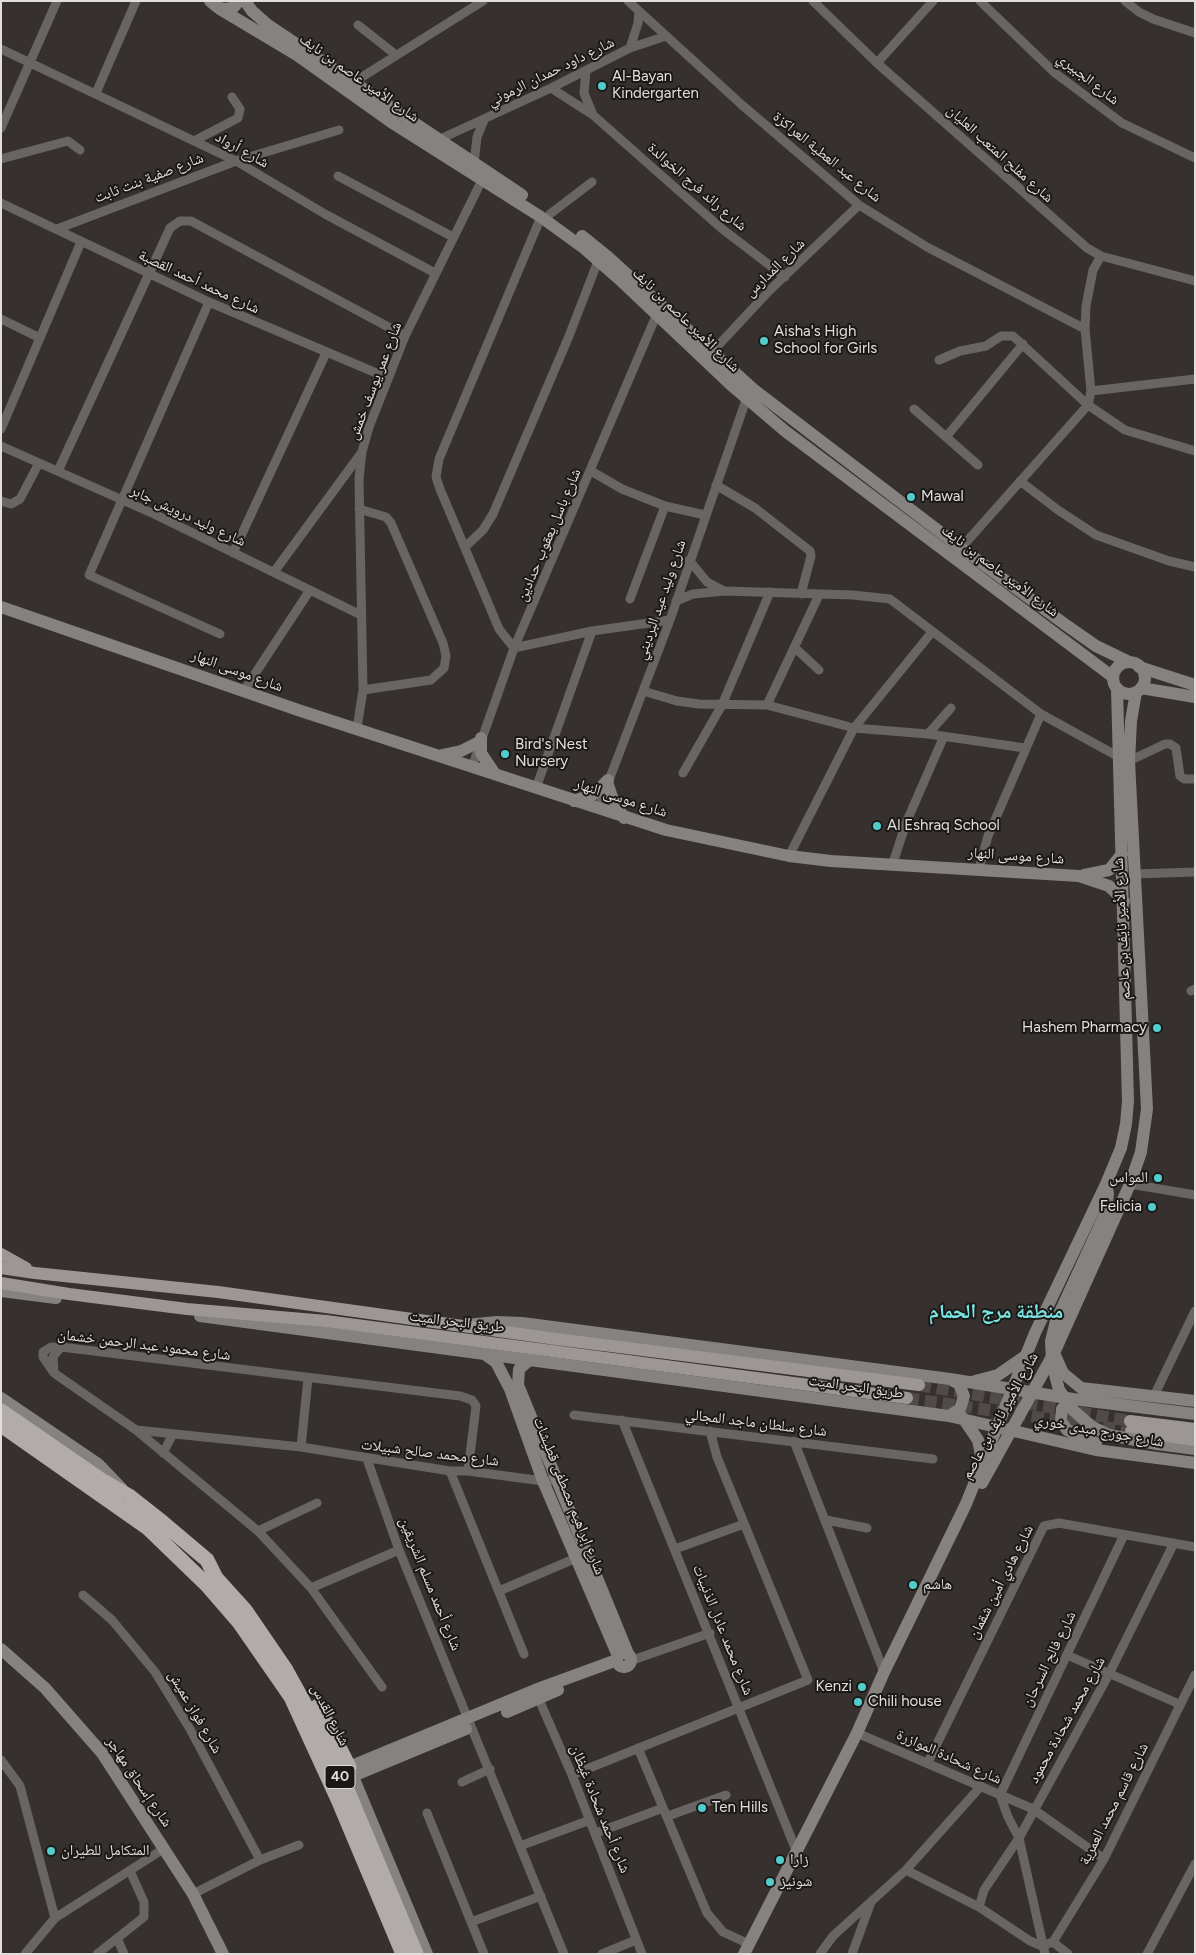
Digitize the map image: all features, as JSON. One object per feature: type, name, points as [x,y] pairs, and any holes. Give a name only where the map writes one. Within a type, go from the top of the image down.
[{"type":"highway","name":"40","points":[[1,1411],[101,1480],[129,1496],[207,1560],[216,1578],[242,1616]]},
{"type":"highway","name":"40","points":[[1,1425],[148,1528],[242,1616]]},
{"type":"highway","points":[[207,1560],[218,1565],[283,1647],[318,1705],[351,1771]]},
{"type":"highway","name":"شارع القدس","points":[[242,1616],[291,1697],[340,1804],[403,1954]]},
{"type":"highway","name":"شارع القدس","points":[[242,1616],[286,1670],[313,1719],[348,1792],[416,1954]]},
{"type":"main road","points":[[1,1254],[35,1273]]},
{"type":"main road","points":[[1,1268],[218,1292],[461,1326],[919,1385]]},
{"type":"main road","name":"طريق البحر الميت","points":[[1,1283],[178,1308],[326,1321],[907,1398]]},
{"type":"main road","points":[[1195,1429],[1131,1426],[1195,1440]]},
{"type":"street","points":[[96,93],[136,1]]},
{"type":"street","points":[[211,4],[230,9],[239,1]]},
{"type":"street","name":"شارع الأمير عاصم بن نايف","points":[[245,1],[252,11],[268,25],[474,163],[545,216],[598,261],[746,400],[1115,683]]},
{"type":"street","points":[[354,82],[483,1]]},
{"type":"street","name":"شارع عبد العطية العراكزة","points":[[628,1],[742,105],[859,205],[928,247],[1085,329]]},
{"type":"street","name":"شارع مفلح المتعب العليان","points":[[813,1],[877,63],[1070,235],[1101,256],[1195,281]]},
{"type":"street","points":[[877,63],[933,1]]},
{"type":"street","name":"شارع الجبيري","points":[[980,1],[1055,73],[1122,123],[1195,158]]},
{"type":"street","points":[[1125,1],[1139,12],[1153,19],[1195,33]]},
{"type":"street","points":[[1,128],[56,2]]},
{"type":"street","name":"شارع الأمير عاصم بن نايف","points":[[211,4],[297,55],[394,124],[482,180],[545,216],[608,256],[753,389],[961,548],[1096,646],[1130,664],[1195,685]]},
{"type":"street","name":"شارع داود حمدان الرموني","points":[[630,48],[638,22],[639,11]]},
{"type":"street","points":[[358,25],[396,55]]},
{"type":"street","name":"شارع داود حمدان الرموني","points":[[438,140],[551,88],[630,48],[666,36]]},
{"type":"street","name":"شارع أرواد","points":[[1,49],[236,160],[325,214],[435,273]]},
{"type":"street","name":"شارع رائد فرج الخوالدة","points":[[586,71],[584,93],[593,115]]},
{"type":"street","name":"شارع رائد فرج الخوالدة","points":[[551,88],[593,115],[720,228],[785,276]]},
{"type":"street","points":[[196,140],[238,118],[240,114],[239,105],[232,97]]},
{"type":"street","name":"شارع داود حمدان الرموني","points":[[474,163],[477,137],[484,120]]},
{"type":"street","name":"شارع صفية بنت ثابت","points":[[57,229],[236,160],[339,130]]},
{"type":"street","points":[[1,159],[68,141],[80,150]]},
{"type":"street","points":[[338,176],[454,237]]},
{"type":"street","name":"شارع عمر يوسف خمش","points":[[357,728],[363,690],[359,479],[362,452],[405,336],[482,180]]},
{"type":"street","points":[[592,182],[545,216],[448,433],[436,477],[499,629],[514,648],[592,631],[670,620]]},
{"type":"street","name":"شارع محمد أحمد القصبة","points":[[1,203],[209,302],[388,378]]},
{"type":"street","name":"شارع المدارس","points":[[712,352],[785,276],[859,205]]},
{"type":"street","points":[[58,471],[170,228],[180,221],[190,221],[405,336]]},
{"type":"street","points":[[1,429],[81,242]]},
{"type":"street","points":[[961,548],[1088,405],[1091,391],[1085,329],[1090,285],[1094,270],[1101,256]]},
{"type":"street","points":[[464,546],[483,530],[493,514],[569,336],[598,261]]},
{"type":"street","points":[[209,302],[89,575],[220,634]]},
{"type":"street","name":"شارع باسل يعقوب حدادين","points":[[472,766],[514,648],[656,316]]},
{"type":"street","points":[[1,319],[40,338]]},
{"type":"street","points":[[939,360],[960,351],[986,346],[1005,334],[1013,336],[1088,405],[1125,430],[1195,451]]},
{"type":"street","points":[[946,437],[1023,344]]},
{"type":"street","points":[[233,552],[326,353]]},
{"type":"street","points":[[1091,391],[1195,379]]},
{"type":"street","name":"شارع وليد عيد البرديني","points":[[598,809],[670,620],[704,515],[746,400]]},
{"type":"street","points":[[914,409],[978,465]]},
{"type":"street","name":"شارع وليد درويش جابر","points":[[1,446],[233,552],[361,615]]},
{"type":"street","points":[[274,572],[362,452]]},
{"type":"street","points":[[1,501],[11,504],[20,498],[39,463]]},
{"type":"street","points":[[591,471],[622,489],[665,506],[704,515]]},
{"type":"street","points":[[1020,480],[1058,510],[1096,534],[1169,562],[1195,567]]},
{"type":"street","points":[[716,485],[755,508],[810,551],[811,556],[800,594]]},
{"type":"street","points":[[630,599],[665,506]]},
{"type":"street","points":[[360,509],[390,520],[443,643],[446,656],[444,668],[431,680],[363,690]]},
{"type":"street","points":[[689,560],[707,582],[725,591]]},
{"type":"street","points":[[243,692],[310,590]]},
{"type":"street","points":[[676,601],[693,594],[725,591],[853,595],[890,599],[1041,714],[1124,759],[1165,744],[1170,744],[1176,748],[1180,776],[1184,779],[1195,779]]},
{"type":"street","points":[[683,773],[722,705],[770,592]]},
{"type":"street","points":[[767,705],[818,595]]},
{"type":"street","name":"شارع موسى النهار","points":[[1,607],[243,692],[472,766],[624,818],[675,832],[789,856],[892,866],[979,869],[1079,876],[1109,886],[1124,901]]},
{"type":"street","points":[[536,788],[592,631]]},
{"type":"street","points":[[789,856],[854,728],[932,632]]},
{"type":"street","points":[[794,647],[819,670]]},
{"type":"street","points":[[1139,690],[1144,679],[1130,664],[1117,668],[1115,683],[1126,694],[1139,690],[1195,696]]},
{"type":"street","name":"شارع الأمير نايف بن عاصم","points":[[966,1504],[979,1489],[1054,1353],[1130,1184],[1141,1152],[1147,1109],[1136,874],[1115,683]]},
{"type":"street","name":"شارع الأمير نايف بن عاصم","points":[[966,1504],[1025,1355],[1106,1184],[1120,1148],[1126,1124],[1128,1101],[1122,854],[1124,759],[1139,690]]},
{"type":"street","points":[[643,691],[677,701],[722,705],[767,705],[854,728],[928,734],[1025,748]]},
{"type":"street","points":[[928,734],[951,708]]},
{"type":"street","points":[[979,869],[988,836],[1041,714]]},
{"type":"street","points":[[892,866],[906,823],[944,736]]},
{"type":"street","points":[[440,756],[461,750],[480,740],[481,753],[496,774]]},
{"type":"street","points":[[574,800],[594,794],[608,781],[612,797],[624,818]]},
{"type":"street","name":"شارع موسى النهار","points":[[1079,876],[1109,870],[1122,854]]},
{"type":"street","points":[[1136,874],[1195,872]]},
{"type":"street","points":[[1106,1184],[1108,1193],[1106,1212],[1056,1321],[1051,1341],[1052,1363],[1059,1390],[1074,1411],[1091,1426],[1109,1435],[1195,1449]]},
{"type":"street","points":[[1130,1184],[1195,1195]]},
{"type":"street","name":"طريق البحر الميت","points":[[1,1291],[531,1358],[964,1418],[998,1427]]},
{"type":"street","points":[[1154,1396],[1195,1312]]},
{"type":"street","points":[[461,1326],[497,1322],[522,1323],[965,1381],[1073,1399],[1195,1414]]},
{"type":"street","name":"شارع محمود عبد الرحمن خشمان","points":[[136,1430],[54,1374],[53,1358],[61,1347],[460,1396],[472,1400],[476,1406],[468,1471]]},
{"type":"street","name":"شارع إبراهيم مصطفى قطيشات","points":[[484,1353],[496,1362],[507,1383],[542,1481],[580,1557],[623,1659]]},
{"type":"street","points":[[1054,1353],[1063,1373],[1081,1388],[1195,1401]]},
{"type":"street","points":[[965,1381],[998,1375],[1025,1355]]},
{"type":"street","name":"شارع إبراهيم مصطفى قطيشات","points":[[531,1358],[519,1369],[518,1385],[557,1480],[580,1557]]},
{"type":"street","points":[[301,1447],[308,1378]]},
{"type":"street","points":[[949,1416],[960,1409],[964,1396],[958,1384],[950,1379]]},
{"type":"street","points":[[1,1398],[98,1464],[129,1496]]},
{"type":"street","points":[[1073,1399],[1066,1404],[1060,1414],[1063,1425],[1072,1434],[1110,1448],[1172,1460]]},
{"type":"street","name":"شارع سلطان ماجد المجالي","points":[[574,1415],[933,1459]]},
{"type":"street","points":[[964,1418],[978,1440],[982,1465]]},
{"type":"street","name":"شارع محمد عادل الذنيبات","points":[[622,1420],[710,1633],[796,1850]]},
{"type":"street","name":"شارع جورج مبدى خوري","points":[[998,1427],[1096,1450],[1195,1463]]},
{"type":"street","points":[[136,1430],[258,1531],[311,1588],[382,1688]]},
{"type":"street","name":"شارع محمد صالح شبيلات","points":[[136,1430],[301,1447],[450,1471],[468,1471],[542,1481],[557,1480]]},
{"type":"street","points":[[572,1775],[808,1680],[717,1457],[710,1431]]},
{"type":"street","points":[[163,1453],[173,1434]]},
{"type":"street","points":[[1000,1449],[1021,1440],[1041,1438]]},
{"type":"street","points":[[794,1441],[884,1672]]},
{"type":"street","name":"شارع أحمد مسلم الشريقين","points":[[367,1459],[400,1550],[564,1954]]},
{"type":"street","points":[[450,1471],[524,1654]]},
{"type":"street","points":[[258,1531],[317,1503]]},
{"type":"street","points":[[638,1748],[707,1913],[723,1932],[747,1949],[857,1733],[884,1672],[966,1504]]},
{"type":"street","points":[[826,1520],[866,1528]]},
{"type":"street","name":"شارع هادي أمين شقمان","points":[[928,1762],[1040,1530],[1054,1522],[1195,1547]]},
{"type":"street","points":[[675,1549],[744,1524]]},
{"type":"street","name":"شارع فالح السرحان","points":[[1000,1795],[1124,1535]]},
{"type":"street","name":"شارع محمد شحادة محمود","points":[[978,1907],[984,1890],[1019,1838],[1032,1809],[1109,1674],[1174,1543]]},
{"type":"street","points":[[311,1588],[400,1550]]},
{"type":"street","points":[[499,1591],[580,1557]]},
{"type":"street","name":"شارع فواز عميش","points":[[83,1595],[112,1620],[155,1672],[190,1728],[260,1860]]},
{"type":"street","points":[[426,1954],[351,1771],[623,1659],[710,1633]]},
{"type":"street","name":"شارع إسحاق مهاجر","points":[[1,1649],[44,1688],[73,1718],[102,1753],[193,1894],[223,1954]]},
{"type":"street","points":[[1066,1655],[1179,1704]]},
{"type":"street","name":"شارع قاسم محمد العمرية","points":[[1053,1942],[1104,1859],[1195,1675]]},
{"type":"street","name":"شارع أحمد شحادة غيظان","points":[[537,1695],[596,1833],[642,1954]]},
{"type":"street","name":"شارع شحادة الموازرة","points":[[857,1733],[928,1762],[1032,1809],[1104,1859]]},
{"type":"street","points":[[1,1760],[20,1786],[55,1918]]},
{"type":"street","points":[[462,1782],[490,1769]]},
{"type":"street","points":[[820,1954],[833,1936],[906,1870],[981,1786]]},
{"type":"street","points":[[1000,1795],[1019,1838],[1043,1950]]},
{"type":"street","points":[[596,1833],[726,1796]]},
{"type":"street","points":[[427,1813],[484,1954]]},
{"type":"street","points":[[520,1846],[590,1820]]},
{"type":"street","points":[[193,1894],[260,1860],[299,1845]]},
{"type":"street","points":[[26,1954],[55,1918],[165,1848]]},
{"type":"street","points":[[1147,1954],[1195,1864]]},
{"type":"street","points":[[906,1870],[978,1907],[1043,1950]]},
{"type":"street","points":[[97,1954],[144,1917],[146,1913],[144,1902],[130,1871]]},
{"type":"street","points":[[471,1922],[541,1896]]},
{"type":"street","points":[[852,1954],[872,1899]]},
{"type":"street","points":[[118,1938],[124,1954]]},
{"type":"street","points":[[602,1954],[636,1940]]},
{"type":"street","points":[[1043,1950],[1053,1942],[1068,1954]]},
{"type":"tunnel","points":[[919,1385],[1130,1421]]},
{"type":"tunnel","points":[[907,1398],[1131,1431]]},
{"type":"place","name":"Al-Bayan Kindergarten","points":[[602,86]]},
{"type":"place","name":"Aisha's High School for Girls","points":[[764,341]]},
{"type":"place","name":"Mawal","points":[[911,497]]},
{"type":"place","name":"Bird's Nest Nursery","points":[[505,754]]},
{"type":"place","name":"Al Eshraq School","points":[[877,826]]},
{"type":"place","name":"Hashem Pharmacy","points":[[1157,1028]]},
{"type":"place","name":"المواس","points":[[1158,1178]]},
{"type":"place","name":"Felicia","points":[[1152,1207]]},
{"type":"place","name":"هاشم","points":[[913,1585]]},
{"type":"place","name":"Kenzi","points":[[862,1687]]},
{"type":"place","name":"Chili house","points":[[858,1702]]},
{"type":"place","name":"Ten Hills","points":[[702,1808]]},
{"type":"place","name":"المتكامل للطيران","points":[[51,1851]]},
{"type":"place","name":"زارا","points":[[780,1860]]},
{"type":"place","name":"شونيز","points":[[770,1882]]},
{"type":"district","name":"منطقة مرج الحمام","points":[[996,1312]]}]
